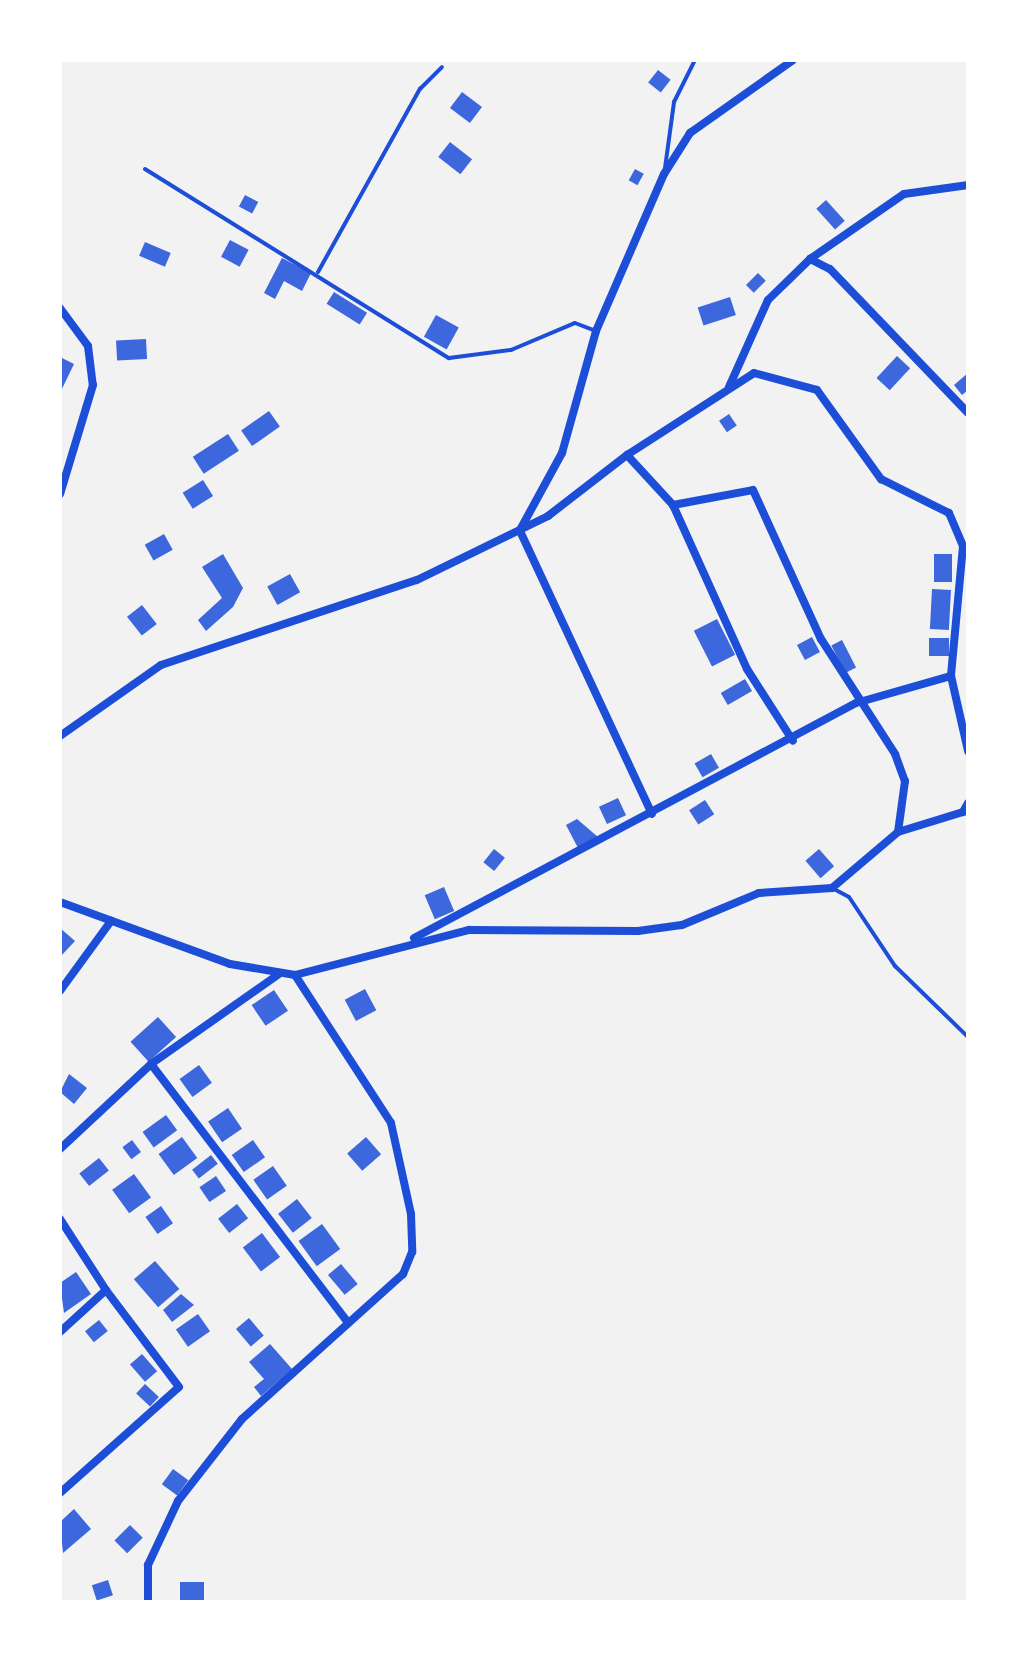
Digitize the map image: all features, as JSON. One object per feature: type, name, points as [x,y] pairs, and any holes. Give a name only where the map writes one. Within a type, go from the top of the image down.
[{"type":"street","points":[[520,531],[562,453],[596,331],[664,174],[690,133],[793,60]]},
{"type":"street","points":[[728,388],[768,300],[810,259],[904,194],[968,185]]},
{"type":"street","points":[[810,259],[830,269],[968,413]]},
{"type":"street","points":[[60,308],[88,346],[93,385],[60,494]]},
{"type":"street","points":[[60,736],[161,665],[417,580],[520,531],[627,455],[754,373],[817,390],[881,479],[949,513],[963,546],[951,676],[968,751]]},
{"type":"street","points":[[627,455],[673,505],[747,669],[793,741]]},
{"type":"street","points":[[673,505],[753,490],[856,703],[905,781],[898,832]]},
{"type":"street","points":[[520,531],[652,814]]},
{"type":"street","points":[[406,942],[793,741],[856,703],[951,676]]},
{"type":"street","points":[[60,902],[279,974],[295,975],[406,942],[469,930],[638,931],[682,925],[759,893],[832,888],[898,832],[963,812],[968,803]]},
{"type":"street","points":[[60,991],[111,921]]},
{"type":"street","points":[[60,1149],[151,1064],[279,974]]},
{"type":"street","points":[[148,1602],[148,1565],[178,1501],[242,1419],[403,1274],[412,1252],[411,1214],[391,1123],[295,975]]},
{"type":"street","points":[[151,1064],[348,1323]]},
{"type":"street","points":[[60,1219],[106,1290],[179,1387],[60,1493]]},
{"type":"street","points":[[60,1332],[106,1290]]},
{"type":"lane","points":[[664,174],[674,102],[695,60]]},
{"type":"lane","points":[[318,272],[420,89],[442,67]]},
{"type":"lane","points":[[145,169],[318,272],[449,358],[511,350],[575,323],[596,331]]},
{"type":"lane","points":[[832,888],[849,897],[895,966],[968,1037]]},
{"type":"building","points":[[658,70],[671,80],[661,92],[648,83]]},
{"type":"building","points":[[462,92],[482,107],[470,123],[450,108]]},
{"type":"building","points":[[450,142],[472,159],[460,174],[438,157]]},
{"type":"building","points":[[635,169],[644,174],[637,185],[629,180]]},
{"type":"building","points":[[245,195],[258,202],[252,214],[239,206]]},
{"type":"building","points":[[826,200],[845,221],[835,230],[816,209]]},
{"type":"building","points":[[230,240],[249,250],[240,267],[221,257]]},
{"type":"building","points":[[145,242],[171,253],[165,267],[139,256]]},
{"type":"building","points":[[282,258],[311,273],[302,291],[284,281],[275,299],[264,293]]},
{"type":"building","points":[[758,273],[766,281],[754,293],[746,285]]},
{"type":"building","points":[[334,292],[367,313],[360,325],[327,304]]},
{"type":"building","points":[[730,297],[736,315],[704,326],[698,308]]},
{"type":"building","points":[[436,315],[459,328],[447,349],[424,337]]},
{"type":"building","points":[[146,339],[147,359],[117,361],[116,341]]},
{"type":"building","points":[[897,356],[910,368],[890,390],[877,378]]},
{"type":"building","points":[[60,357],[74,364],[60,393]]},
{"type":"building","points":[[968,373],[968,390],[962,395],[954,385]]},
{"type":"building","points":[[269,411],[280,427],[252,446],[241,431]]},
{"type":"building","points":[[729,414],[737,426],[727,432],[719,421]]},
{"type":"building","points":[[228,434],[239,451],[204,474],[193,457]]},
{"type":"building","points":[[203,480],[213,496],[193,509],[183,493]]},
{"type":"building","points":[[164,534],[173,550],[153,560],[145,545]]},
{"type":"building","points":[[223,554],[243,588],[233,607],[206,631],[198,620],[222,598],[202,567]]},
{"type":"building","points":[[934,554],[952,554],[952,582],[934,582]]},
{"type":"building","points":[[290,574],[300,592],[277,605],[267,587]]},
{"type":"building","points":[[932,589],[951,590],[949,630],[930,629]]},
{"type":"building","points":[[142,605],[157,624],[142,636],[127,617]]},
{"type":"building","points":[[717,619],[735,655],[712,666],[694,631]]},
{"type":"building","points":[[812,637],[820,652],[805,660],[797,645]]},
{"type":"building","points":[[929,638],[949,638],[949,656],[929,656]]},
{"type":"building","points":[[842,640],[856,668],[845,673],[831,645]]},
{"type":"building","points":[[745,679],[752,691],[728,705],[721,693]]},
{"type":"building","points":[[711,754],[719,768],[703,777],[695,764]]},
{"type":"building","points":[[618,798],[626,815],[607,824],[599,807]]},
{"type":"building","points":[[705,800],[714,814],[698,825],[689,810]]},
{"type":"building","points":[[577,819],[598,837],[578,848],[566,825]]},
{"type":"building","points":[[494,849],[505,858],[494,871],[483,862]]},
{"type":"building","points":[[819,849],[834,866],[821,878],[805,861]]},
{"type":"building","points":[[444,887],[454,911],[435,919],[425,895]]},
{"type":"building","points":[[60,928],[75,941],[60,957]]},
{"type":"building","points":[[365,989],[376,1010],[356,1021],[345,1000]]},
{"type":"building","points":[[274,990],[288,1011],[266,1026],[252,1005]]},
{"type":"building","points":[[158,1017],[176,1037],[149,1062],[131,1042]]},
{"type":"building","points":[[199,1065],[212,1083],[193,1097],[180,1079]]},
{"type":"building","points":[[69,1074],[87,1088],[74,1104],[60,1092]]},
{"type":"building","points":[[228,1108],[242,1129],[222,1142],[208,1121]]},
{"type":"building","points":[[166,1115],[177,1130],[154,1147],[143,1132]]},
{"type":"building","points":[[182,1137],[197,1158],[174,1175],[159,1154]]},
{"type":"building","points":[[366,1137],[381,1154],[362,1171],[347,1153]]},
{"type":"building","points":[[132,1140],[141,1152],[131,1159],[122,1147]]},
{"type":"building","points":[[253,1140],[265,1157],[244,1172],[232,1155]]},
{"type":"building","points":[[211,1155],[218,1164],[199,1178],[192,1170]]},
{"type":"building","points":[[99,1158],[109,1171],[89,1186],[79,1173]]},
{"type":"building","points":[[273,1166],[287,1186],[267,1199],[253,1180]]},
{"type":"building","points":[[134,1174],[151,1197],[129,1213],[112,1190]]},
{"type":"building","points":[[216,1176],[226,1191],[209,1202],[199,1187]]},
{"type":"building","points":[[297,1199],[312,1218],[293,1233],[278,1214]]},
{"type":"building","points":[[237,1204],[248,1218],[229,1233],[218,1219]]},
{"type":"building","points":[[161,1206],[173,1223],[157,1234],[145,1217]]},
{"type":"building","points":[[322,1224],[340,1249],[317,1266],[299,1241]]},
{"type":"building","points":[[262,1233],[280,1257],[261,1271],[243,1247]]},
{"type":"building","points":[[155,1261],[179,1289],[158,1307],[134,1279]]},
{"type":"building","points":[[341,1264],[358,1284],[345,1295],[328,1275]]},
{"type":"building","points":[[76,1272],[91,1294],[64,1313],[60,1283]]},
{"type":"building","points":[[181,1294],[194,1305],[172,1322],[163,1310]]},
{"type":"building","points":[[198,1314],[210,1331],[188,1347],[176,1329]]},
{"type":"building","points":[[249,1318],[264,1336],[251,1347],[236,1329]]},
{"type":"building","points":[[99,1320],[108,1331],[94,1342],[85,1331]]},
{"type":"building","points":[[270,1344],[292,1369],[261,1396],[254,1387],[264,1379],[249,1362]]},
{"type":"building","points":[[142,1354],[157,1371],[145,1382],[130,1364]]},
{"type":"building","points":[[145,1384],[159,1397],[150,1406],[136,1394]]},
{"type":"building","points":[[173,1469],[188,1480],[177,1496],[162,1484]]},
{"type":"building","points":[[74,1509],[91,1529],[63,1553],[60,1522]]},
{"type":"building","points":[[130,1525],[143,1538],[127,1553],[114,1541]]},
{"type":"building","points":[[108,1580],[113,1595],[97,1600],[92,1585]]},
{"type":"building","points":[[180,1582],[204,1582],[204,1602],[180,1602]]}]
